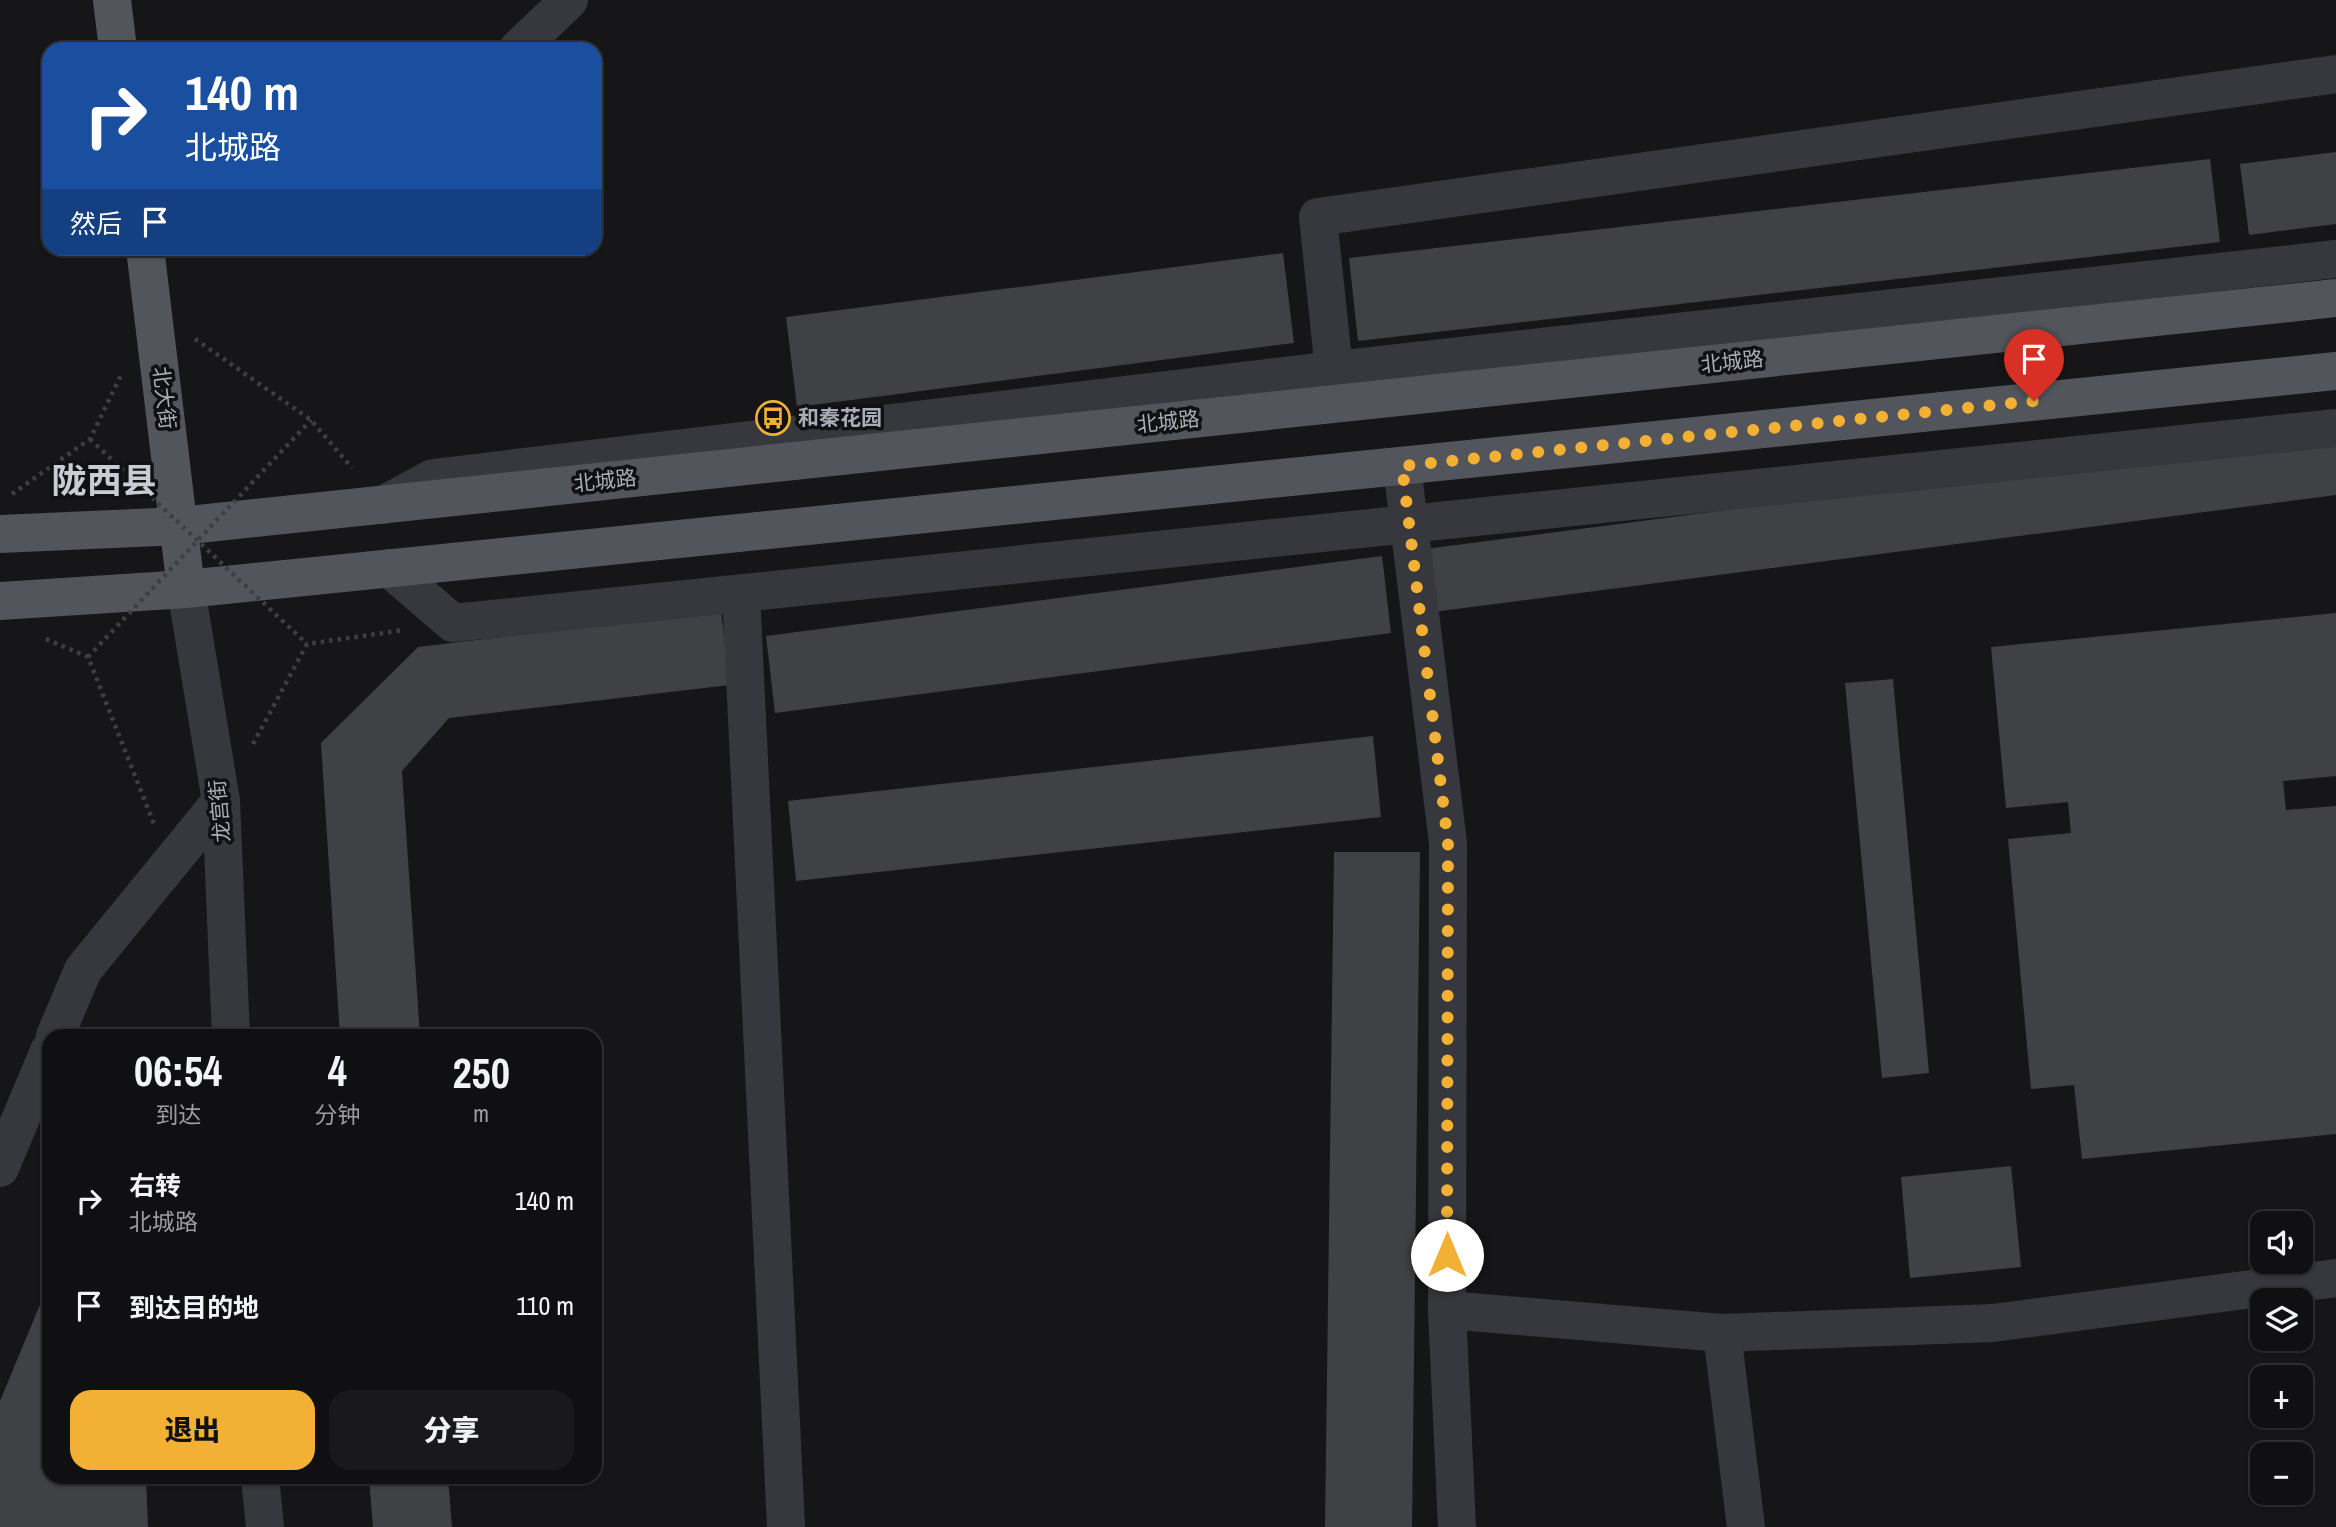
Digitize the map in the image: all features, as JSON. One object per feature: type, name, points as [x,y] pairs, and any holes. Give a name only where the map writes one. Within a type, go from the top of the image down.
[{"type":"main road","points":[[112,0],[117,42]]},
{"type":"main road","name":"北大街","points":[[146,256],[152,310],[189,533],[187,589]]},
{"type":"main road","name":"北城路","points":[[0,534],[189,533],[383,505],[2336,298]]},
{"type":"main road","points":[[0,601],[187,589],[2336,371]]},
{"type":"street","points":[[525,42],[569,0]]},
{"type":"street","points":[[1334,370],[1318,216],[2336,74]]},
{"type":"street","points":[[383,505],[433,478],[1334,370],[2336,259]]},
{"type":"street","points":[[389,568],[453,623],[2336,428]]},
{"type":"street","points":[[1402,466],[1448,843],[1447,1310],[1457,1527]]},
{"type":"street","name":"龙宫街","points":[[187,589],[221,801],[231,1029]]},
{"type":"street","points":[[741,594],[786,1527]]},
{"type":"street","points":[[58,1029],[83,970],[221,801]]},
{"type":"street","points":[[0,1168],[42,1068]]},
{"type":"street","points":[[1447,1310],[1722,1333],[1993,1323],[2336,1278]]},
{"type":"street","points":[[1722,1333],[1746,1527]]},
{"type":"street","points":[[261,1484],[265,1527]]},
{"type":"path","points":[[152,310],[311,420],[383,505]]},
{"type":"path","points":[[170,864],[88,657],[189,533],[311,420]]},
{"type":"path","points":[[11,495],[90,439],[307,644]]},
{"type":"path","points":[[307,644],[453,623]]},
{"type":"path","points":[[221,801],[307,644]]},
{"type":"building","points":[[2336,152],[2336,224],[2249,235],[2240,164]]},
{"type":"building","points":[[2210,159],[2220,242],[1358,341],[1349,258]]},
{"type":"building","points":[[1283,253],[1294,343],[797,407],[786,317]]},
{"type":"building","points":[[2336,431],[2336,495],[1425,613],[1417,550]]},
{"type":"building","points":[[1382,556],[1391,633],[775,713],[766,636]]},
{"type":"building","points":[[721,611],[730,685],[449,718],[402,771],[420,1029],[340,1029],[321,743],[418,647]]},
{"type":"building","points":[[2336,613],[2336,776],[2283,781],[2286,810],[2336,806],[2336,1134],[2082,1159],[2074,1085],[2031,1089],[2008,839],[2071,833],[2068,802],[2006,808],[1991,647]]},
{"type":"building","points":[[1893,679],[1929,1073],[1882,1078],[1845,683]]},
{"type":"building","points":[[1373,736],[1381,817],[796,881],[788,801]]},
{"type":"building","points":[[1334,852],[1420,852],[1412,1527],[1325,1527]]},
{"type":"building","points":[[2011,1166],[2021,1267],[1910,1278],[1901,1177]]},
{"type":"building","points":[[42,1300],[42,1484],[146,1484],[148,1527],[0,1527],[0,1401]]},
{"type":"building","points":[[370,1484],[449,1484],[452,1527],[373,1527]]},
{"type":"place","name":"和秦花园","points":[[773,418]]},
{"type":"district","name":"陇西县","points":[[104,481]]},
{"type":"route","points":[[1447,1255],[1448,843],[1402,466],[2034,401]]}]
